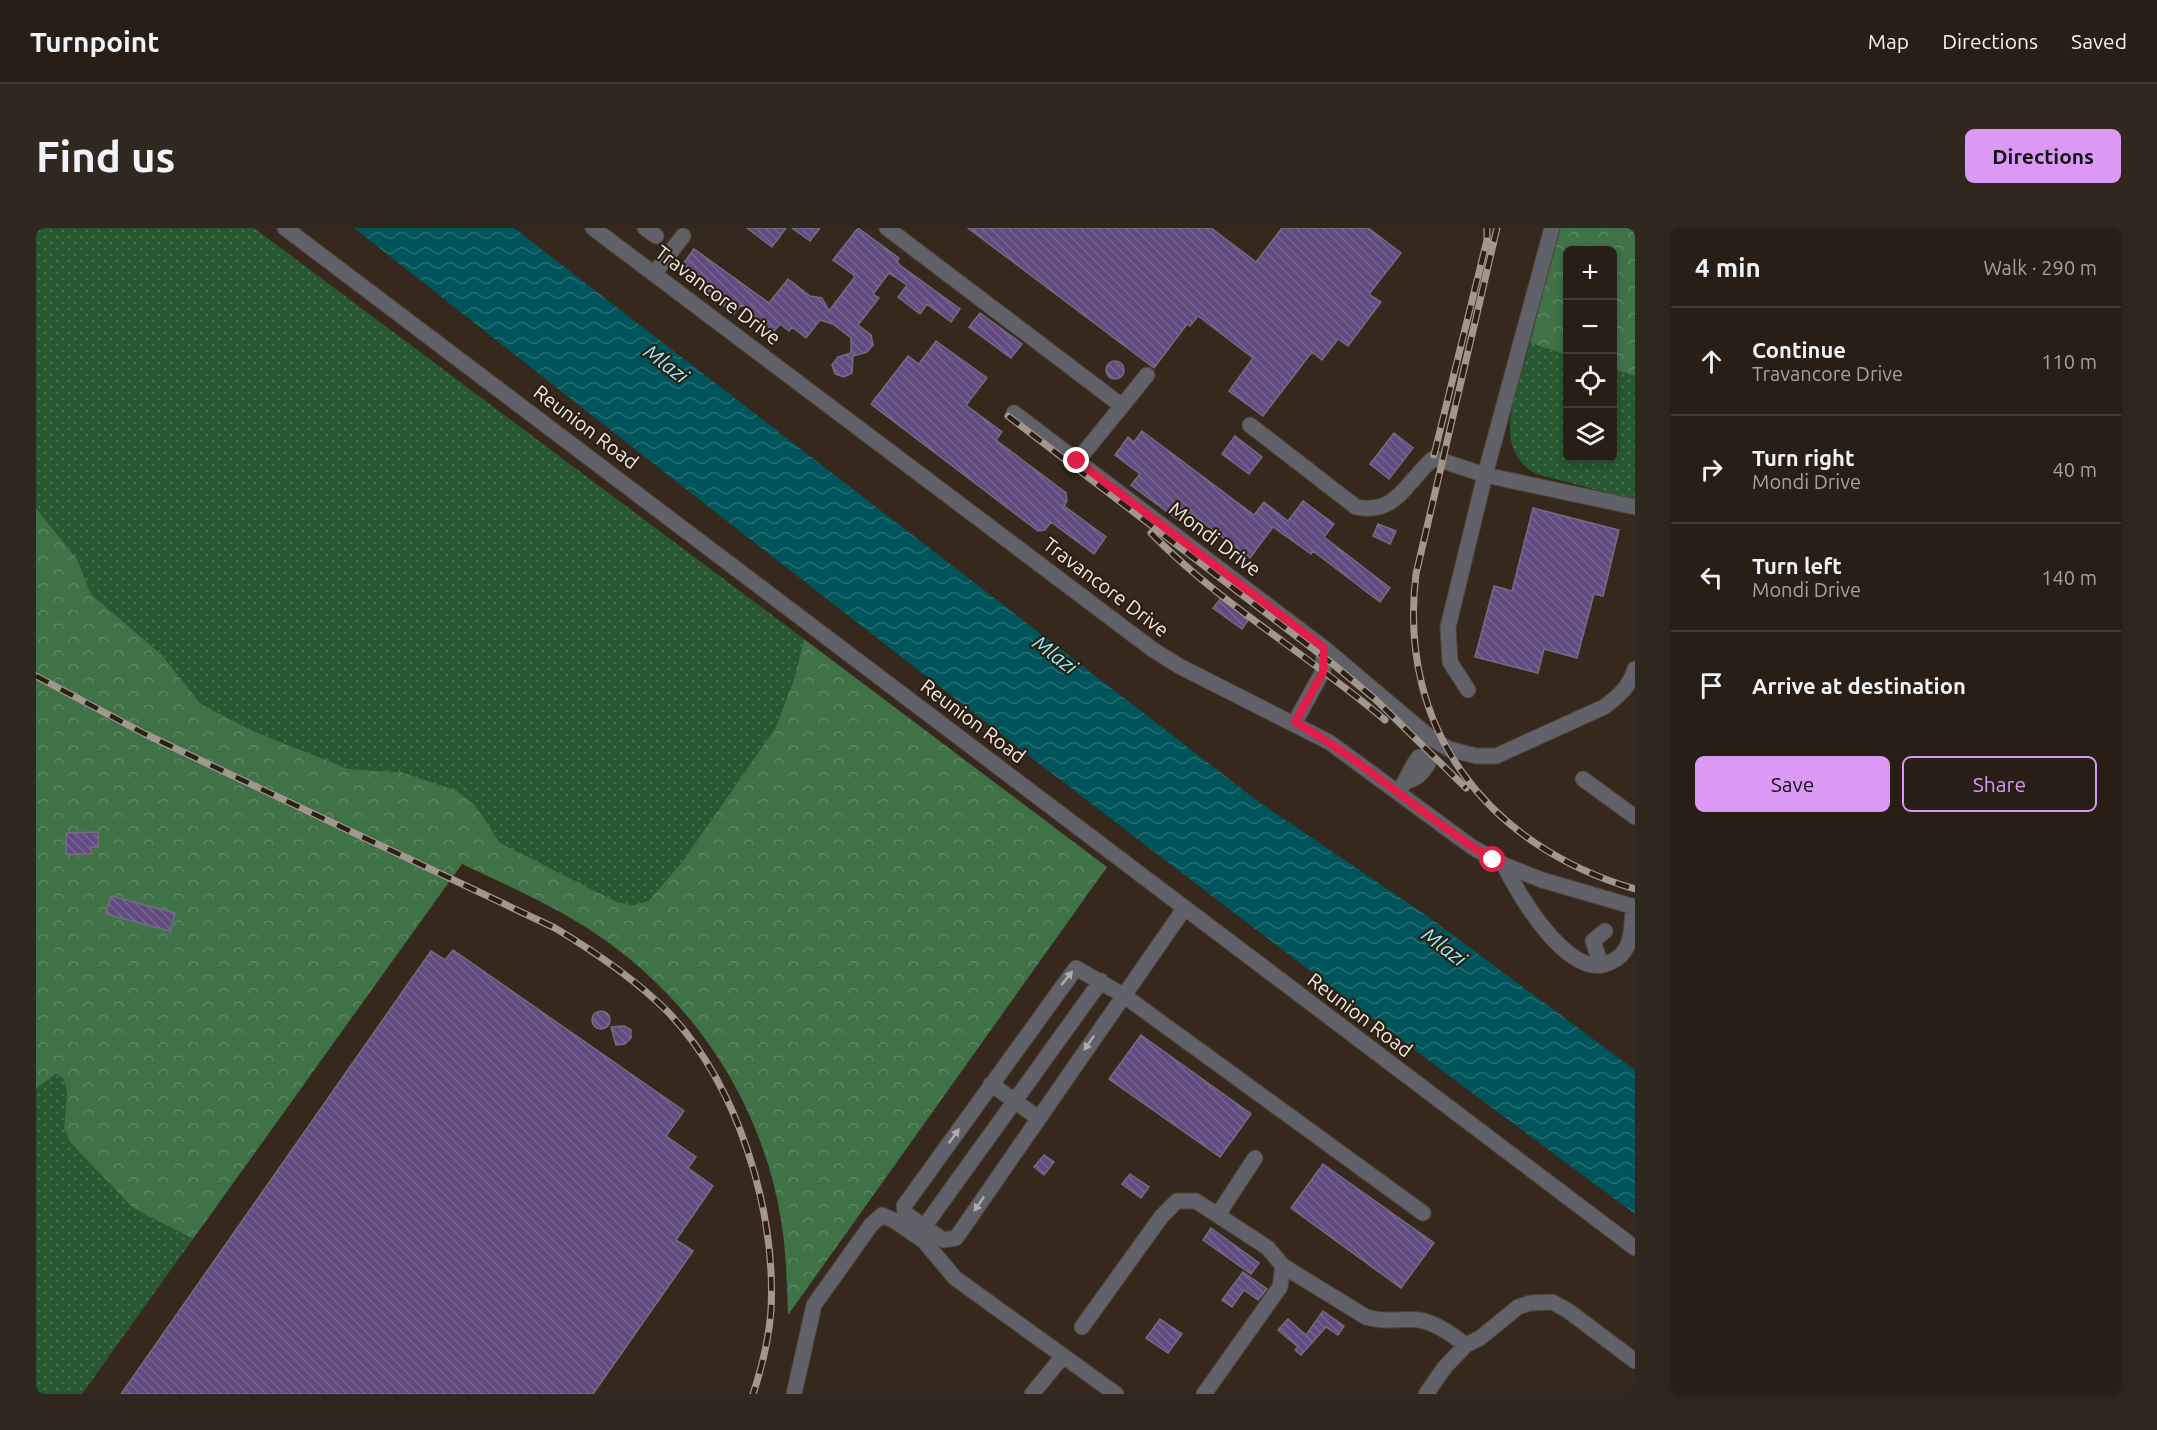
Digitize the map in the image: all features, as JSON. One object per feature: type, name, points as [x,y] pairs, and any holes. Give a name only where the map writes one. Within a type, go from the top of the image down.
[{"type":"street","name":"Reunion Road","points":[[285,228],[1635,1248]]},
{"type":"street","name":"Travancore Drive","points":[[593,228],[1152,649],[1179,666],[1295,722],[1403,786],[1472,847],[1504,865],[1542,880],[1634,907]]},
{"type":"street","points":[[887,228],[1122,406]]},
{"type":"street","points":[[1468,690],[1450,662],[1448,627],[1485,475],[1552,228]]},
{"type":"street","points":[[654,274],[683,236]]},
{"type":"street","points":[[1077,461],[1147,375]]},
{"type":"street","name":"Mondi Drive","points":[[1014,413],[1324,648],[1449,749],[1476,756],[1496,756],[1604,707],[1619,697],[1631,682],[1635,669]]},
{"type":"street","points":[[1250,425],[1356,507],[1371,510],[1387,506],[1434,458],[1485,475],[1635,507]]},
{"type":"street","points":[[1295,722],[1323,672],[1324,648]]},
{"type":"street","points":[[1403,786],[1408,770],[1419,757],[1426,758],[1438,742]]},
{"type":"street","points":[[1583,779],[1632,812]]},
{"type":"street","points":[[1504,865],[1516,889],[1569,956],[1588,966],[1601,965],[1622,957],[1629,942],[1634,907]]},
{"type":"street","points":[[1184,909],[1123,995],[956,1238],[943,1240],[905,1213],[904,1206],[1071,971],[1079,968],[1123,995],[1423,1213]]},
{"type":"street","points":[[1601,965],[1593,941],[1605,931]]},
{"type":"street","points":[[924,1227],[1101,981]]},
{"type":"street","points":[[991,1084],[1038,1118]]},
{"type":"street","points":[[1219,1213],[1255,1158]]},
{"type":"street","points":[[1082,1327],[1168,1208],[1185,1199],[1197,1201],[1219,1213],[1268,1248],[1283,1266],[1366,1317],[1379,1321],[1406,1320],[1431,1323],[1466,1345]]},
{"type":"street","points":[[794,1394],[814,1305],[871,1225],[882,1215],[924,1241],[950,1274],[1116,1394]]},
{"type":"street","points":[[1204,1394],[1281,1287],[1283,1266]]},
{"type":"street","points":[[1426,1394],[1445,1367],[1466,1345],[1480,1338],[1518,1306],[1530,1303],[1552,1302],[1567,1310],[1635,1361]]},
{"type":"street","points":[[1032,1394],[1063,1356]]},
{"type":"green space","points":[[36,228],[254,228],[804,639],[795,676],[776,727],[682,862],[648,901],[633,905],[617,902],[499,843],[475,805],[401,772],[349,769],[253,731],[201,704],[161,654],[91,594],[77,559],[36,508]]},
{"type":"green space","points":[[1559,228],[1635,228],[1635,376],[1617,370],[1617,246],[1563,246],[1563,354],[1530,343]]},
{"type":"green space","points":[[1530,343],[1563,354],[1563,462],[1617,462],[1617,370],[1635,376],[1635,500],[1536,474],[1522,463],[1513,448],[1510,432],[1514,396]]},
{"type":"green space","points":[[36,508],[77,559],[91,594],[161,654],[201,704],[253,731],[349,769],[401,772],[457,791],[475,805],[500,843],[617,902],[633,905],[648,901],[682,862],[776,727],[795,676],[804,639],[1107,867],[788,1315],[783,1232],[771,1176],[757,1133],[738,1092],[715,1053],[688,1017],[658,984],[624,954],[557,910],[462,864],[193,1239],[133,1208],[70,1142],[64,1128],[67,1092],[63,1078],[56,1074],[36,1089]]},
{"type":"green space","points":[[56,1074],[63,1078],[67,1092],[64,1128],[71,1142],[133,1208],[193,1239],[82,1394],[36,1394],[36,1089]]},
{"type":"water","name":"Mlazi","points":[[354,228],[514,228],[1259,802],[1423,913],[1635,1070],[1635,1214],[1312,972],[991,726]]},
{"type":"building","points":[[747,228],[786,228],[772,247]]},
{"type":"building","points":[[792,228],[820,228],[810,241]]},
{"type":"building","points":[[858,228],[899,258],[897,262],[901,266],[960,309],[951,322],[927,304],[920,314],[898,297],[907,285],[889,273],[873,294],[879,298],[858,325],[871,335],[873,345],[867,352],[853,356],[852,373],[844,377],[835,374],[832,365],[838,357],[851,353],[851,338],[833,324],[820,320],[806,338],[792,327],[789,331],[780,324],[774,331],[741,305],[734,314],[701,288],[706,281],[683,264],[694,249],[769,303],[788,279],[810,296],[822,298],[829,311],[854,278],[854,275],[833,260]]},
{"type":"building","points":[[968,228],[1211,228],[1256,262],[1282,228],[1368,228],[1401,253],[1369,294],[1381,302],[1348,346],[1338,339],[1322,360],[1312,352],[1263,416],[1229,391],[1253,358],[1198,316],[1190,326],[1187,324],[1154,368]]},
{"type":"building","points":[[980,313],[1022,344],[1011,358],[969,327]]},
{"type":"building","points":[[936,341],[987,378],[966,405],[1002,432],[996,440],[1066,493],[1067,501],[1064,506],[1106,537],[1094,554],[1051,522],[1045,530],[1038,531],[871,404],[908,356],[919,364]]},
{"type":"building","points":[[1115,361],[1121,364],[1124,370],[1121,376],[1115,379],[1109,376],[1106,370],[1109,364]]},
{"type":"building","points":[[1142,431],[1254,515],[1264,502],[1288,521],[1303,501],[1334,524],[1324,537],[1390,588],[1380,602],[1313,551],[1311,554],[1273,527],[1250,558],[1189,512],[1181,522],[1131,485],[1140,474],[1115,455],[1128,437],[1134,442]]},
{"type":"building","points":[[1394,433],[1413,448],[1389,479],[1370,464]]},
{"type":"building","points":[[1235,436],[1262,457],[1249,474],[1222,454]]},
{"type":"building","points":[[1533,508],[1619,530],[1603,596],[1594,594],[1577,658],[1544,649],[1538,673],[1475,657],[1494,586],[1512,591]]},
{"type":"building","points":[[1378,524],[1396,531],[1390,544],[1373,536]]},
{"type":"building","points":[[1221,598],[1249,619],[1242,629],[1213,608]]},
{"type":"building","points":[[98,832],[98,847],[91,847],[92,854],[66,854],[66,833]]},
{"type":"building","points":[[111,896],[175,913],[170,931],[106,914]]},
{"type":"building","points":[[453,950],[684,1111],[666,1136],[696,1157],[688,1168],[713,1186],[676,1240],[693,1251],[593,1394],[121,1394],[431,951],[445,960]]},
{"type":"building","points":[[601,1011],[607,1014],[610,1020],[607,1026],[601,1029],[595,1026],[592,1020],[595,1014]]},
{"type":"building","points":[[624,1026],[631,1030],[631,1038],[625,1044],[616,1045],[611,1027]]},
{"type":"building","points":[[1141,1035],[1251,1114],[1220,1157],[1109,1079]]},
{"type":"building","points":[[1044,1155],[1054,1162],[1044,1175],[1034,1167]]},
{"type":"building","points":[[1323,1164],[1434,1243],[1401,1288],[1291,1208]]},
{"type":"building","points":[[1130,1174],[1149,1187],[1141,1198],[1122,1184]]},
{"type":"building","points":[[1211,1228],[1259,1263],[1251,1274],[1203,1240]]},
{"type":"building","points":[[1243,1272],[1267,1289],[1258,1300],[1244,1290],[1232,1307],[1222,1300]]},
{"type":"building","points":[[1323,1311],[1344,1326],[1338,1335],[1326,1327],[1301,1355],[1295,1350],[1298,1347],[1278,1330],[1288,1319],[1306,1335]]},
{"type":"building","points":[[1160,1319],[1182,1334],[1168,1353],[1146,1338]]},
{"type":"railway","points":[[1434,455],[1487,240],[1487,228]]},
{"type":"railway","points":[[1497,228],[1416,574],[1414,631],[1422,683],[1438,731],[1463,774],[1496,812],[1536,844],[1583,870],[1635,889]]},
{"type":"railway","points":[[1008,416],[1334,665],[1375,699],[1466,788]]},
{"type":"railway","points":[[1151,533],[1178,559],[1236,607],[1385,720]]},
{"type":"railway","points":[[36,676],[145,734],[555,928],[614,967],[668,1012],[693,1042],[714,1075],[733,1112],[748,1151],[759,1191],[767,1232],[771,1271],[771,1310],[765,1352],[753,1394]]},
{"type":"route","points":[[1077,461],[1324,648],[1323,672],[1295,722],[1356,760],[1472,847],[1493,860]]}]
